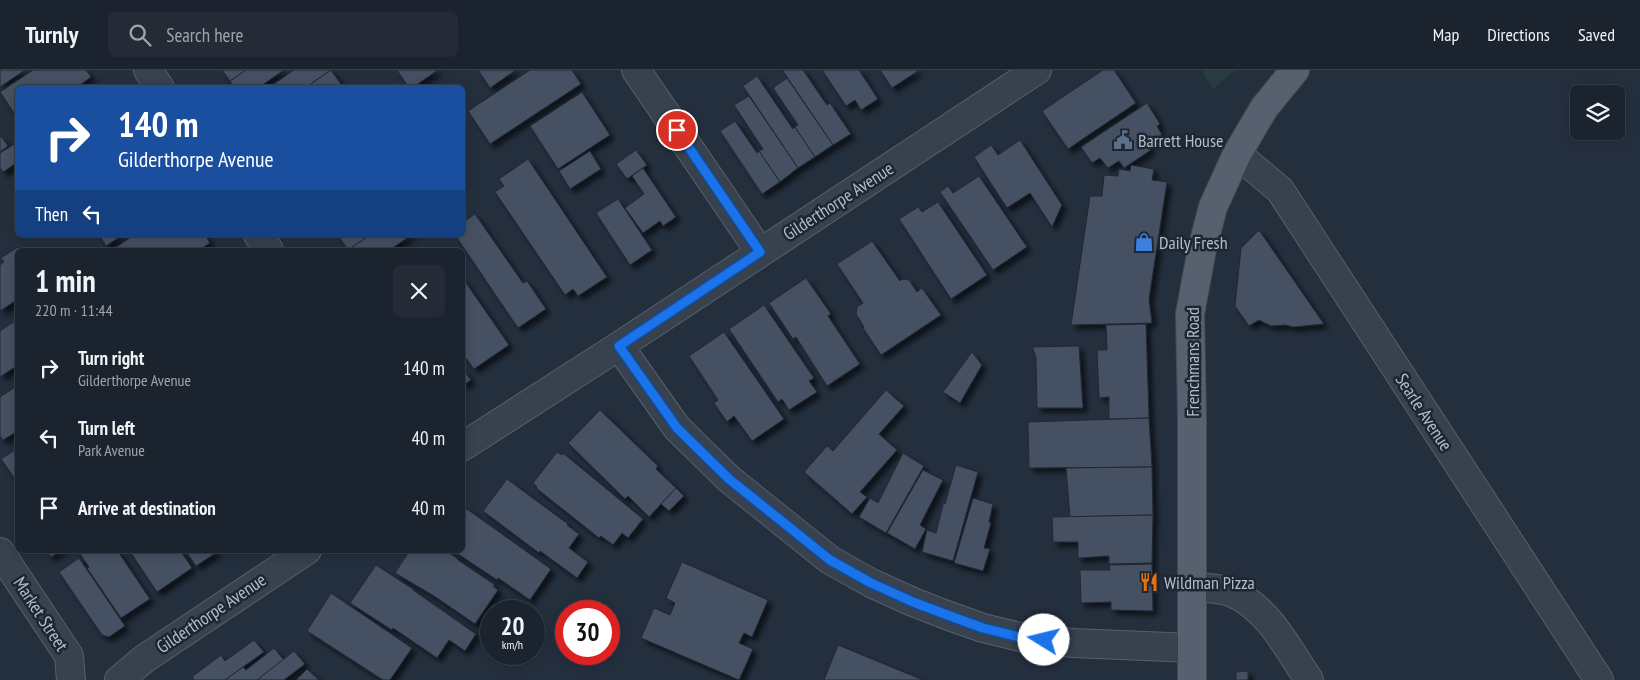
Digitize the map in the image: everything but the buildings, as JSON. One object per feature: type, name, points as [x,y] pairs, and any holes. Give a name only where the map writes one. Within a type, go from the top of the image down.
[{"type":"main road","name":"Frenchmans Road","points":[[1192,680],[1190,314],[1202,249],[1213,207],[1237,154],[1264,108],[1295,70]]},
{"type":"street","points":[[148,70],[158,85]]},
{"type":"street","points":[[636,70],[760,252]]},
{"type":"street","name":"Gilderthorpe Avenue","points":[[465,445],[619,346],[1037,70]]},
{"type":"street","name":"Searle Avenue","points":[[1237,154],[1280,190],[1599,680]]},
{"type":"street","points":[[259,237],[267,248]]},
{"type":"street","points":[[619,346],[677,428],[729,479],[830,560],[871,583],[913,602],[983,628],[1028,639],[1192,648]]},
{"type":"street","name":"Market Street","points":[[0,552],[69,656],[71,680]]},
{"type":"street","name":"Gilderthorpe Avenue","points":[[119,680],[144,658],[302,553]]},
{"type":"street","points":[[1191,586],[1232,592],[1248,601],[1263,614],[1277,631],[1309,680]]},
{"type":"green space","points":[[1201,70],[1235,70],[1213,89]]},
{"type":"place","name":"Barrett House","points":[[1123,140]]},
{"type":"place","name":"Daily Fresh","points":[[1144,242]]},
{"type":"place","name":"Wildman Pizza","points":[[1149,582]]},
{"type":"route","points":[[677,130],[760,252],[619,346],[677,428],[729,479],[830,560],[871,583],[950,616],[983,628],[1028,639],[1044,640]]}]
